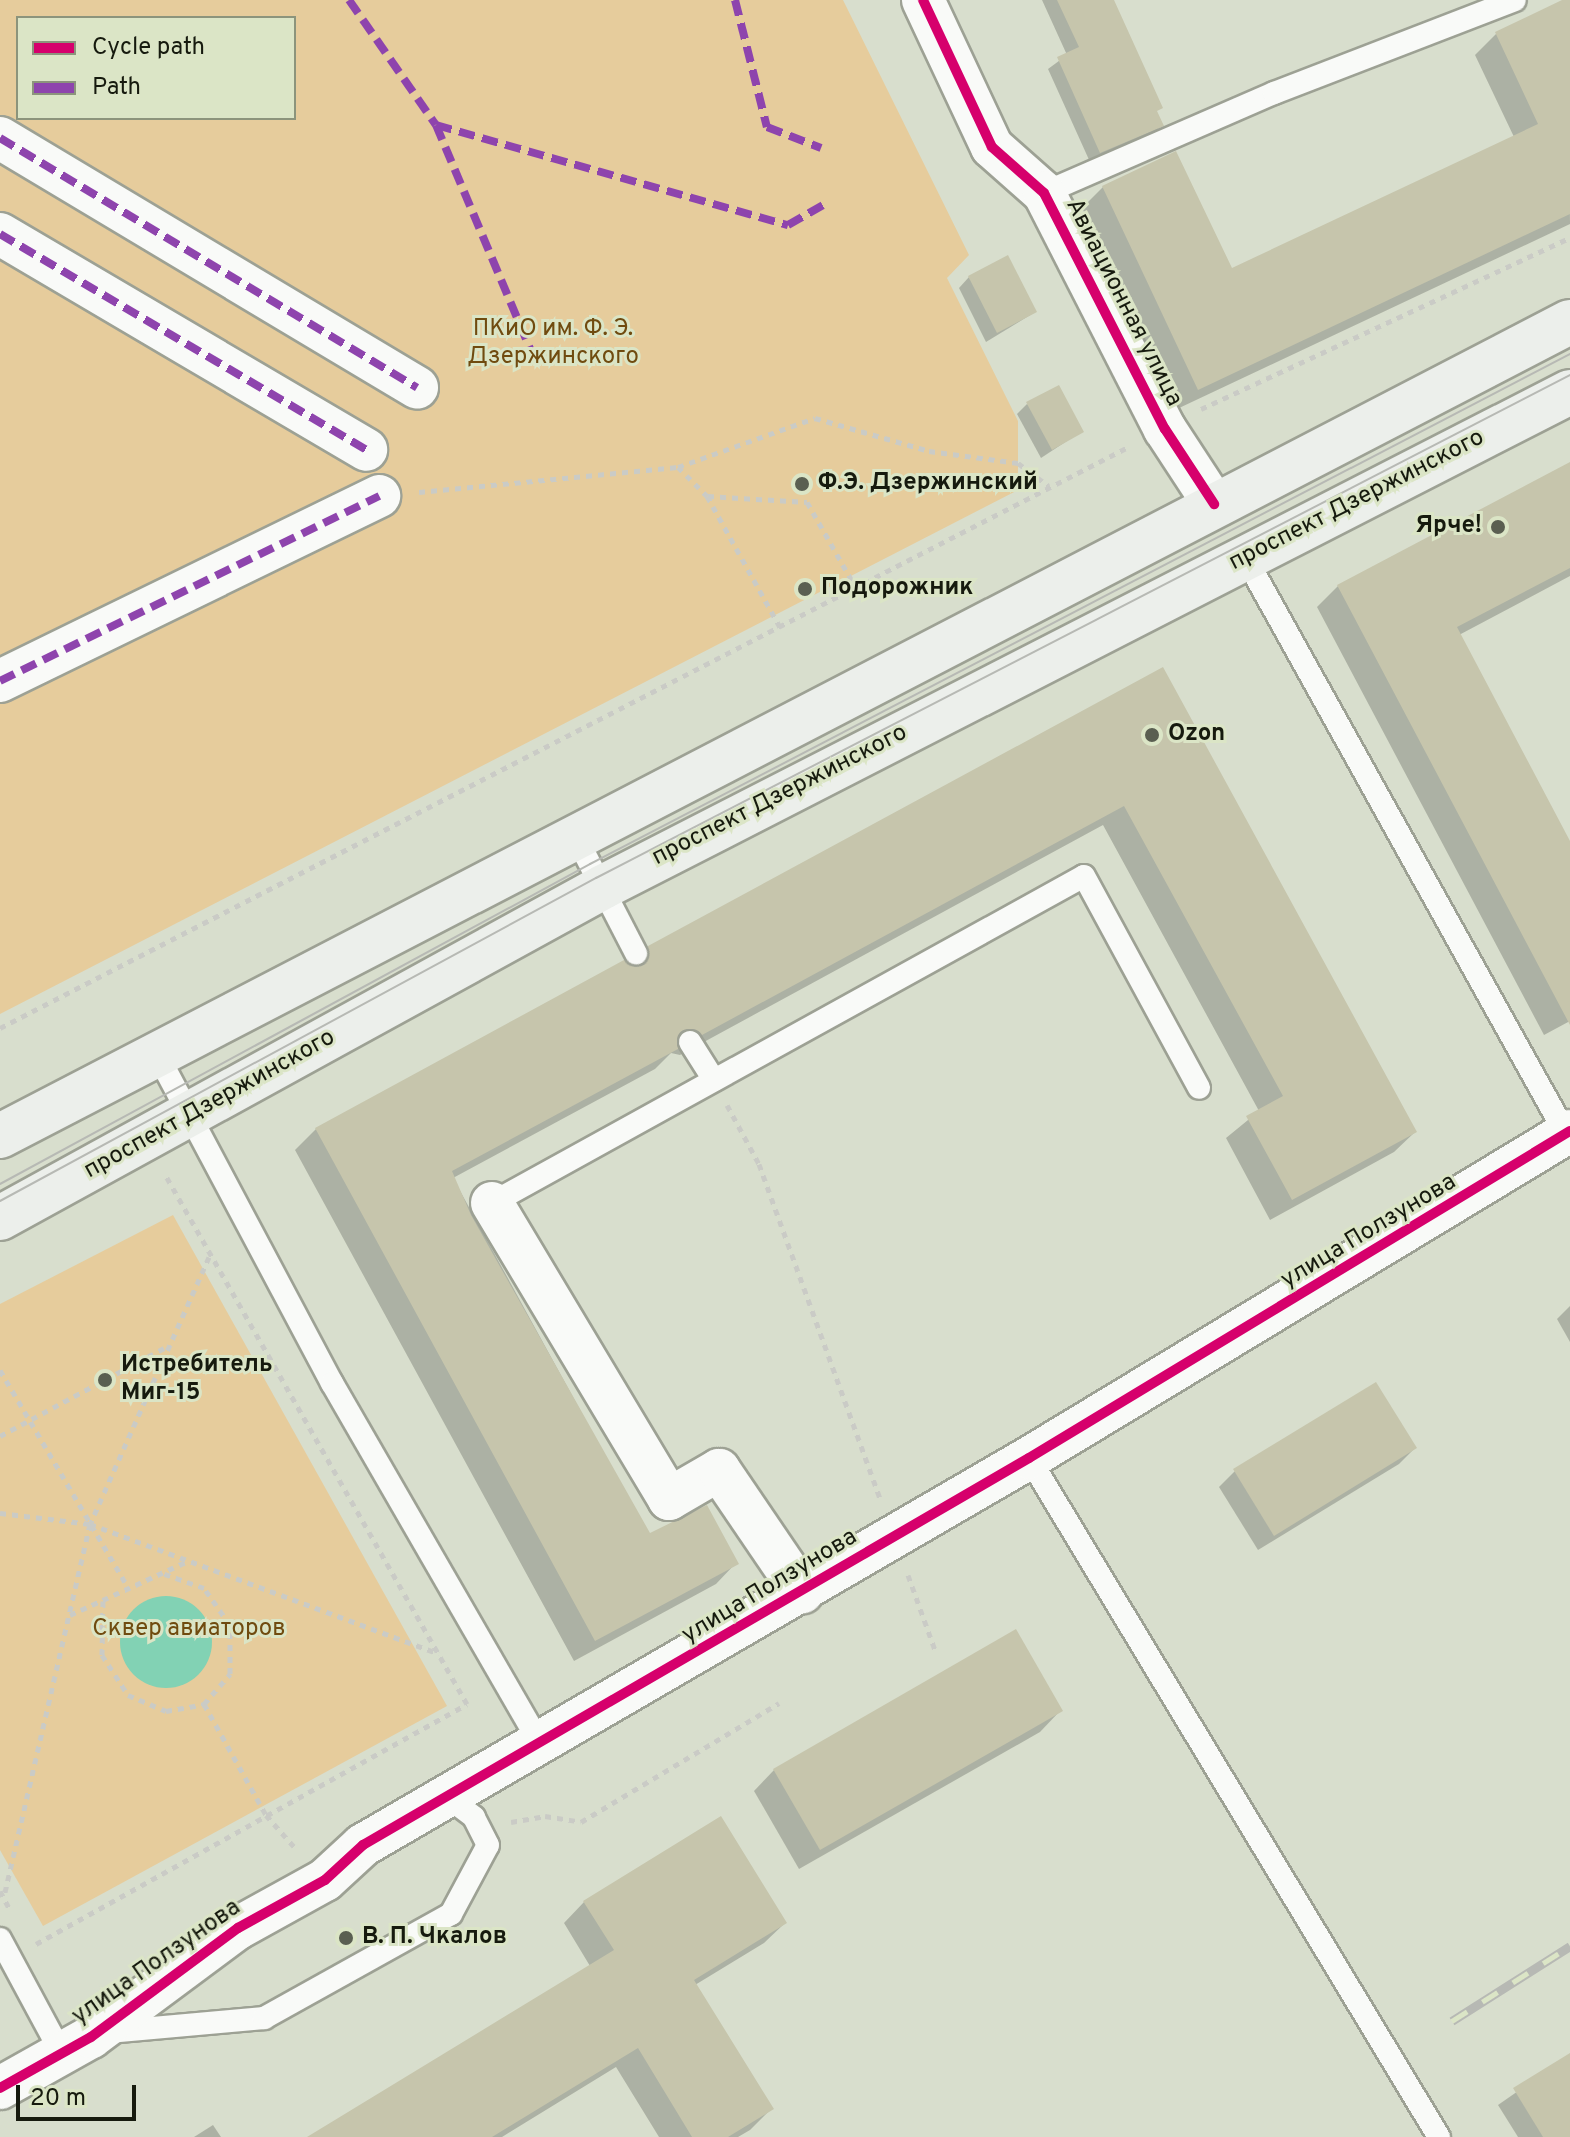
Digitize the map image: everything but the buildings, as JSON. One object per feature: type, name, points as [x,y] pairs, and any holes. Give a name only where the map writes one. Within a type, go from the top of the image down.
[{"type":"main road","points":[[0,1136],[1570,322]]},
{"type":"main road","name":"проспект Дзержинского","points":[[0,1218],[192,1117],[603,887],[1570,392]]},
{"type":"main road","points":[[1214,504],[1245,557]]},
{"type":"street","name":"Авиационная улица","points":[[923,0],[992,147],[1044,193],[1165,429],[1214,504]]},
{"type":"street","points":[[0,138],[417,388]]},
{"type":"street","points":[[0,234],[366,450]]},
{"type":"street","points":[[0,681],[379,496]]},
{"type":"street","name":"улица Ползунова","points":[[0,2088],[76,2045],[238,1928],[325,1880],[363,1845],[446,1796],[542,1746],[1029,1458],[1568,1133]]},
{"type":"street","points":[[492,1203],[669,1499],[719,1470],[802,1592]]},
{"type":"lane","points":[[1044,193],[1274,93],[1515,0]]},
{"type":"lane","points":[[1245,557],[1568,1133]]},
{"type":"lane","points":[[576,837],[636,953]]},
{"type":"lane","points":[[492,1203],[1084,876],[1199,1088]]},
{"type":"lane","points":[[690,1042],[714,1080]]},
{"type":"lane","points":[[157,1054],[332,1383],[542,1746]]},
{"type":"lane","points":[[1029,1458],[1439,2137]]},
{"type":"lane","points":[[8,1931],[76,2045],[264,2018],[451,1914],[488,1845],[474,1817],[446,1796]]},
{"type":"path","points":[[0,1028],[781,629],[1048,486],[1570,238]]},
{"type":"path","points":[[379,496],[678,467],[815,418],[929,451],[1018,463],[1048,486]]},
{"type":"path","points":[[678,467],[707,496],[781,629]]},
{"type":"path","points":[[707,496],[807,502],[856,588]]},
{"type":"path","points":[[714,1080],[759,1164],[935,1650]]},
{"type":"path","points":[[28,1949],[467,1704],[209,1257],[164,1173]]},
{"type":"path","points":[[8,1931],[2,1894],[90,1524],[209,1257]]},
{"type":"path","points":[[0,1436],[170,1345]]},
{"type":"path","points":[[0,1370],[127,1586]]},
{"type":"path","points":[[0,1513],[90,1524],[440,1655]]},
{"type":"path","points":[[69,1616],[127,1586],[189,1561]]},
{"type":"path","points":[[103,1601],[102,1655],[128,1695],[166,1711],[204,1704],[230,1674],[230,1625],[204,1588],[162,1573]]},
{"type":"path","points":[[204,1704],[266,1815],[325,1880]]},
{"type":"green space","name":"ПКиО им. Ф. Э. Дзержинского","points":[[0,0],[843,0],[969,255],[947,278],[1018,421],[1018,490],[0,1014]]},
{"type":"green space","name":"Сквер авиаторов","points":[[173,1215],[447,1706],[43,1926],[0,1850],[0,1304]]},
{"type":"shaded area","points":[[166,1596],[183,1600],[198,1610],[208,1625],[212,1642],[208,1659],[198,1674],[183,1684],[166,1688],[149,1684],[134,1674],[124,1659],[120,1642],[124,1625],[134,1610],[149,1600]]},
{"type":"tram line","points":[[0,1184],[590,864],[1570,354]]},
{"type":"tram line","points":[[0,1201],[596,878],[1570,375]]},
{"type":"railway","points":[[1452,2021],[1570,1946]]},
{"type":"marked path","points":[[349,0],[436,125],[530,349]]},
{"type":"marked path","points":[[735,0],[767,127],[821,148]]},
{"type":"marked path","points":[[436,125],[788,225],[823,205]]},
{"type":"marked path","points":[[0,138],[417,388]]},
{"type":"marked path","points":[[0,234],[366,450]]},
{"type":"marked path","points":[[0,681],[379,496]]},
{"type":"cycle path","points":[[923,0],[992,147],[1044,193],[1165,429],[1214,504]]},
{"type":"cycle path","points":[[0,2088],[91,2037],[238,1928],[325,1880],[363,1845],[1029,1458],[1570,1131]]},
{"type":"place","name":"Ф.Э. Дзержинский","points":[[802,484]]},
{"type":"place","name":"Ярче!","points":[[1498,527]]},
{"type":"place","name":"Подорожник","points":[[805,589]]},
{"type":"place","name":"Ozon","points":[[1152,735]]},
{"type":"place","name":"Истребитель Миг-15","points":[[105,1380]]},
{"type":"place","name":"В. П. Чкалов","points":[[346,1938]]}]
